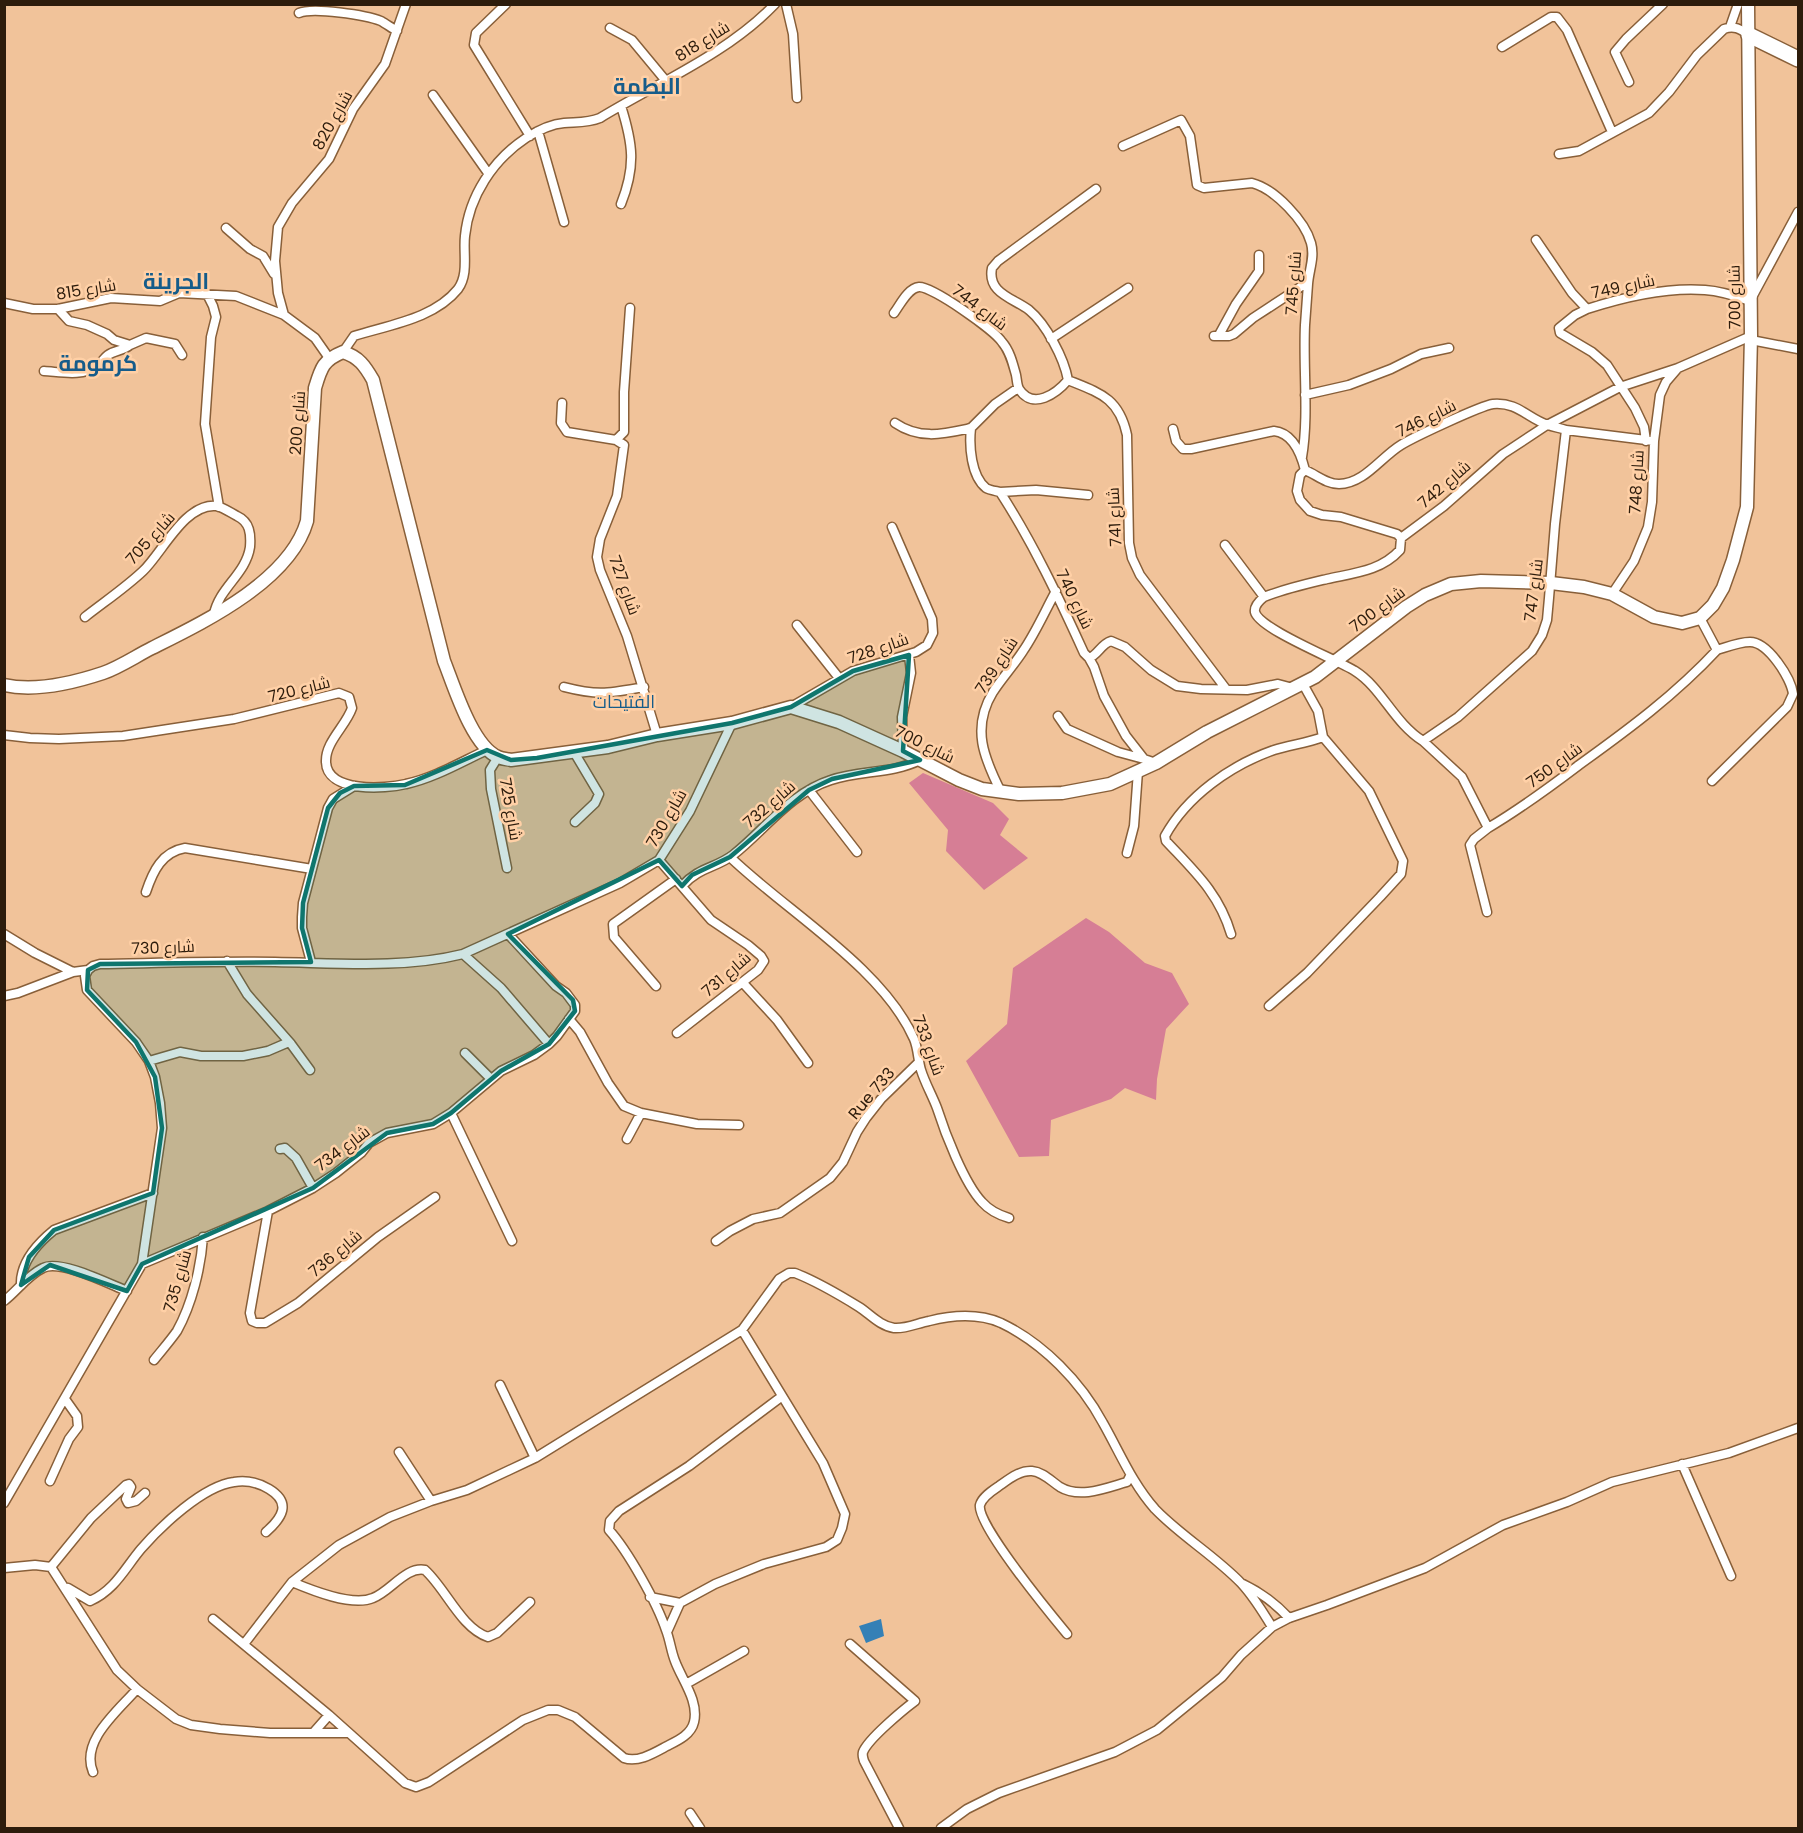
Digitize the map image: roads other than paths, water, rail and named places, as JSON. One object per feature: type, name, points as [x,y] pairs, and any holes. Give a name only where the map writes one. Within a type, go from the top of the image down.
[{"type":"highway","points":[[1749,35],[1798,59]]},
{"type":"main road","name":"شارع 700","points":[[791,707],[839,722],[982,789],[1019,794],[1062,793],[1110,783],[1138,771],[1150,761],[1315,677],[1406,607],[1425,595],[1451,584],[1481,581],[1551,583],[1584,587],[1612,594],[1654,617],[1682,623],[1700,618],[1713,605],[1723,588],[1747,507],[1751,338],[1748,4]]},
{"type":"main road","points":[[329,358],[343,352],[356,356],[364,364],[373,380],[444,661],[471,727],[493,754],[511,760],[608,747],[657,735],[732,723],[791,707]]},
{"type":"main road","name":"شارع 200","points":[[4,685],[45,687],[105,672],[188,630],[260,586],[288,556],[303,534],[307,521],[315,388],[320,370],[329,358]]},
{"type":"street","name":"شارع 820","points":[[284,315],[275,261],[278,227],[292,203],[329,159],[353,109],[385,64],[406,4]]},
{"type":"street","points":[[506,4],[476,33],[474,45],[530,136]]},
{"type":"street","name":"شارع 818","points":[[343,352],[354,336],[414,318],[436,308],[457,290],[464,273],[464,237],[474,203],[488,173],[509,152],[538,131],[552,125],[591,122],[666,81],[747,30],[775,4]]},
{"type":"street","points":[[786,4],[793,34],[796,98]]},
{"type":"street","points":[[1629,82],[1615,52],[1663,4]]},
{"type":"street","points":[[1730,27],[1738,4]]},
{"type":"street","points":[[299,13],[316,10],[365,17],[379,20],[397,31]]},
{"type":"street","points":[[1502,47],[1551,17],[1557,16],[1567,30],[1611,132]]},
{"type":"street","points":[[1559,154],[1580,151],[1649,113],[1717,34],[1730,27],[1738,28],[1749,35]]},
{"type":"street","points":[[610,28],[625,34],[632,40],[666,81]]},
{"type":"street","points":[[433,95],[488,173]]},
{"type":"street","points":[[621,106],[631,145],[630,182],[621,204]]},
{"type":"street","name":"شارع 745","points":[[1123,146],[1181,120],[1190,136],[1197,185],[1204,188],[1252,183],[1259,185],[1273,194],[1297,218],[1311,244],[1312,257],[1308,282],[1304,354],[1302,457]]},
{"type":"street","points":[[538,131],[564,222]]},
{"type":"street","name":"شارع 744","points":[[1068,380],[1062,360],[1051,339],[1029,311],[1002,295],[995,287],[992,268],[998,261],[1096,189]]},
{"type":"street","points":[[1750,301],[1798,212]]},
{"type":"street","points":[[226,228],[250,249],[263,256],[274,273],[277,283]]},
{"type":"street","name":"شارع 749","points":[[1536,240],[1568,288],[1587,309],[1620,300],[1677,290],[1717,291],[1750,301]]},
{"type":"street","points":[[1259,255],[1259,271],[1216,336],[1234,334],[1253,318],[1308,282]]},
{"type":"street","name":"شارع 744","points":[[894,313],[908,293],[919,287],[944,298],[1001,339],[1012,361],[1018,388]]},
{"type":"street","points":[[1051,339],[1128,288]]},
{"type":"street","name":"شارع 815","points":[[4,303],[33,309],[58,309],[111,298],[160,301],[179,292],[236,297],[284,315],[315,338],[329,358]]},
{"type":"street","points":[[207,294],[216,316],[211,337],[205,424],[219,507],[243,519],[249,531],[249,548],[237,576],[218,599],[214,614]]},
{"type":"street","name":"شارع 727","points":[[630,308],[624,392],[624,432],[616,440],[624,445],[615,504],[600,539],[597,557],[600,570],[627,636],[657,735]]},
{"type":"street","points":[[58,309],[69,321],[87,325],[107,334],[114,340],[130,345]]},
{"type":"street","points":[[1587,309],[1562,324],[1559,328],[1560,333],[1592,352],[1607,365],[1635,408],[1650,441]]},
{"type":"street","points":[[44,371],[77,373],[90,369],[98,366],[108,355],[146,338],[175,344],[182,355]]},
{"type":"street","points":[[1751,338],[1798,349]]},
{"type":"street","name":"شارع 742","points":[[1264,597],[1374,568],[1388,562],[1400,550],[1401,538],[1443,506],[1503,454],[1547,425],[1620,387],[1678,368],[1751,338]]},
{"type":"street","points":[[1305,395],[1349,385],[1391,369],[1421,354],[1449,348]]},
{"type":"street","name":"شارع 748","points":[[1612,594],[1634,561],[1648,527],[1652,502],[1650,441],[1660,395],[1666,382],[1678,368]]},
{"type":"street","points":[[895,423],[904,429],[927,435],[971,428],[987,411],[1018,388],[1031,398],[1044,398],[1060,389],[1068,380]]},
{"type":"street","name":"شارع 741","points":[[1068,380],[1107,398],[1115,405],[1124,419],[1127,435],[1129,543],[1132,558],[1149,587],[1226,689]]},
{"type":"street","points":[[562,403],[561,423],[567,432],[616,440]]},
{"type":"street","name":"شارع 746","points":[[1305,470],[1331,483],[1342,484],[1353,481],[1410,440],[1492,405],[1514,406],[1547,425],[1566,429]]},
{"type":"street","name":"شارع 740","points":[[971,428],[970,437],[976,474],[987,489],[1000,492],[1056,591],[1084,653],[1089,658],[1094,656],[1106,643],[1116,642],[1158,675],[1178,686],[1247,690],[1270,684],[1298,686]]},
{"type":"street","points":[[1173,429],[1176,441],[1183,449],[1279,432],[1292,441],[1302,457],[1305,470],[1300,475],[1297,491],[1300,500],[1310,511],[1359,522],[1397,534],[1401,538]]},
{"type":"street","points":[[1566,429],[1650,441]]},
{"type":"street","name":"شارع 747","points":[[1423,741],[1458,717],[1536,645],[1545,627],[1566,429]]},
{"type":"street","points":[[1000,492],[1036,490],[1088,495]]},
{"type":"street","name":"شارع 705","points":[[85,617],[144,570],[183,522],[202,509],[219,507]]},
{"type":"street","name":"شارع 728","points":[[791,707],[839,678],[881,662],[909,655],[927,645],[933,633],[932,619],[892,527]]},
{"type":"street","points":[[1225,545],[1264,597],[1257,605],[1255,611],[1257,616],[1270,628],[1356,672],[1375,690],[1407,730],[1423,741],[1462,777],[1488,828]]},
{"type":"street","name":"شارع 739","points":[[1001,792],[982,747],[980,734],[982,720],[992,693],[1030,641],[1056,591]]},
{"type":"street","points":[[1700,618],[1717,650],[1750,642],[1764,647],[1787,676],[1793,694],[1787,707],[1712,781]]},
{"type":"street","points":[[797,626],[839,678]]},
{"type":"street","name":"شارع 750","points":[[1487,912],[1470,845],[1474,838],[1523,806],[1641,720],[1671,696],[1717,650]]},
{"type":"street","points":[[903,751],[902,717],[911,673],[909,655]]},
{"type":"street","points":[[1089,658],[1104,696],[1126,736],[1150,761]]},
{"type":"street","points":[[1269,1006],[1307,973],[1403,870],[1403,861],[1369,791],[1323,737],[1318,711],[1298,686]]},
{"type":"street","points":[[564,687],[597,694],[644,687]]},
{"type":"street","name":"شارع 720","points":[[4,735],[59,739],[123,736],[234,720],[339,693],[349,697],[352,708],[327,752],[326,768],[336,781],[354,786],[405,785],[493,754]]},
{"type":"street","points":[[1058,716],[1066,729],[1118,752],[1150,761]]},
{"type":"street","name":"شارع 730","points":[[74,972],[88,970],[100,964],[401,962],[439,959],[463,954],[620,883],[659,860],[690,811],[732,723]]},
{"type":"street","points":[[1231,934],[1226,916],[1212,891],[1166,841],[1165,836],[1189,804],[1236,767],[1276,749],[1323,737]]},
{"type":"street","points":[[574,752],[599,794],[595,803],[575,822]]},
{"type":"street","name":"شارع 725","points":[[493,754],[490,770],[491,789],[507,868]]},
{"type":"street","name":"شارع 732","points":[[656,986],[614,937],[613,924],[679,882],[730,857],[780,811],[809,790],[832,779],[897,768],[920,760]]},
{"type":"street","points":[[1127,853],[1134,826],[1138,771]]},
{"type":"street","points":[[311,962],[302,928],[302,917],[312,869],[328,808],[333,799],[354,786]]},
{"type":"street","points":[[809,790],[857,852]]},
{"type":"street","points":[[146,892],[161,862],[172,851],[185,848],[312,869]]},
{"type":"street","name":"شارع 733","points":[[730,857],[845,955],[902,1014],[915,1042],[919,1062],[947,1139],[973,1190],[979,1200],[990,1210],[1009,1218]]},
{"type":"street","name":"شارع 731","points":[[659,860],[718,926],[748,945],[764,961],[763,965],[677,1033]]},
{"type":"street","points":[[4,934],[35,953],[74,972]]},
{"type":"street","points":[[508,934],[556,986],[573,1000],[575,1011],[569,1019],[585,1039],[624,1107],[641,1113],[697,1124],[739,1125]]},
{"type":"street","points":[[463,954],[501,988],[549,1044]]},
{"type":"street","points":[[227,962],[247,994],[310,1070]]},
{"type":"street","points":[[4,1503],[142,1264],[162,1128],[160,1103],[149,1061],[136,1042],[87,990],[85,976],[88,970]]},
{"type":"street","points":[[6,997],[74,972]]},
{"type":"street","points":[[742,982],[777,1020],[808,1063]]},
{"type":"street","name":"شارع 734","points":[[142,1264],[268,1211],[313,1188],[361,1153],[369,1143],[387,1133],[433,1124],[451,1113],[501,1071],[549,1044],[569,1019]]},
{"type":"street","points":[[149,1061],[180,1052],[201,1056],[243,1056],[268,1051],[289,1042]]},
{"type":"street","points":[[465,1053],[491,1080]]},
{"type":"street","name":"Rue 733","points":[[716,1241],[753,1219],[780,1213],[817,1189],[836,1173],[857,1132],[871,1112],[919,1062]]},
{"type":"street","points":[[451,1113],[512,1241]]},
{"type":"street","points":[[627,1139],[641,1113]]},
{"type":"street","points":[[279,1149],[285,1148],[296,1158],[313,1188]]},
{"type":"street","points":[[21,1285],[21,1275],[29,1257],[44,1238],[54,1230],[153,1192]]},
{"type":"street","name":"شارع 736","points":[[268,1211],[251,1306],[252,1321],[260,1324],[298,1303],[369,1244],[435,1197]]},
{"type":"street","name":"شارع 735","points":[[154,1360],[171,1339],[186,1309],[197,1272],[203,1237]]},
{"type":"street","points":[[4,1301],[44,1267],[56,1266],[63,1266],[127,1291]]},
{"type":"street","points":[[244,1644],[292,1582],[314,1563],[347,1541],[390,1518],[431,1501],[467,1490],[536,1458],[742,1330],[779,1279],[789,1273],[795,1273],[831,1289],[891,1327],[900,1328],[951,1317],[973,1316],[991,1319],[1023,1336],[1071,1377],[1103,1422],[1130,1476],[1155,1508],[1240,1582],[1272,1627]]},
{"type":"street","points":[[667,1632],[680,1603],[715,1584],[764,1564],[826,1547],[837,1540],[842,1528],[845,1514],[823,1463],[742,1330]]},
{"type":"street","points":[[500,1385],[536,1458]]},
{"type":"street","points":[[213,1619],[329,1715],[393,1774],[411,1787],[429,1782],[523,1720],[548,1710],[558,1710],[575,1717],[619,1755],[630,1760],[645,1757],[683,1737],[691,1730],[694,1722],[693,1705],[672,1655],[667,1632],[626,1554],[609,1530],[610,1521],[619,1511],[688,1466],[781,1397]]},
{"type":"street","points":[[50,1481],[69,1439],[78,1427],[77,1416],[65,1399]]},
{"type":"street","points":[[941,1828],[967,1809],[999,1793],[1137,1743],[1157,1730],[1222,1677],[1241,1655],[1272,1627],[1289,1618],[1425,1568],[1503,1525],[1567,1502],[1612,1482],[1729,1453],[1798,1428]]},
{"type":"street","points":[[399,1452],[431,1501]]},
{"type":"street","points":[[1114,1484],[1122,1473],[1123,1463]]},
{"type":"street","points":[[1682,1464],[1731,1576]]},
{"type":"street","points":[[1067,1634],[1032,1591],[990,1531],[980,1511],[980,1503],[992,1490],[1015,1476],[1029,1471],[1037,1472],[1074,1492],[1093,1492],[1127,1482],[1130,1476]]},
{"type":"street","points":[[63,1584],[86,1600],[97,1597],[110,1589],[156,1533],[204,1494],[224,1484],[252,1482],[279,1496],[283,1507],[280,1516],[266,1532]]},
{"type":"street","points":[[51,1567],[91,1518],[126,1485],[129,1484],[131,1487],[126,1502],[136,1501],[145,1493]]},
{"type":"street","points":[[4,1568],[35,1565],[51,1567],[109,1659],[137,1689],[176,1719],[191,1725],[270,1733],[348,1733]]},
{"type":"street","points":[[292,1582],[321,1593],[348,1599],[367,1600],[383,1593],[407,1574],[420,1569],[425,1570],[472,1629],[488,1637],[497,1633],[530,1602]]},
{"type":"street","points":[[1240,1582],[1261,1592],[1289,1618]]},
{"type":"street","points":[[650,1597],[680,1603]]},
{"type":"street","points":[[850,1644],[915,1701],[867,1745],[863,1754],[864,1761],[899,1828]]},
{"type":"street","points":[[686,1684],[744,1651]]},
{"type":"street","points":[[93,1772],[89,1763],[92,1746],[137,1689]]},
{"type":"street","points":[[314,1732],[329,1715]]},
{"type":"street","points":[[690,1813],[700,1828]]},
{"type":"water","points":[[881,1619],[884,1636],[866,1643],[859,1626]]},
{"type":"district","name":"البطمة","points":[[647,86]]},
{"type":"district","name":"الجرينة","points":[[176,281]]},
{"type":"district","name":"كرمومة","points":[[98,363]]},
{"type":"district","name":"الفتيحات","points":[[624,702]]}]
